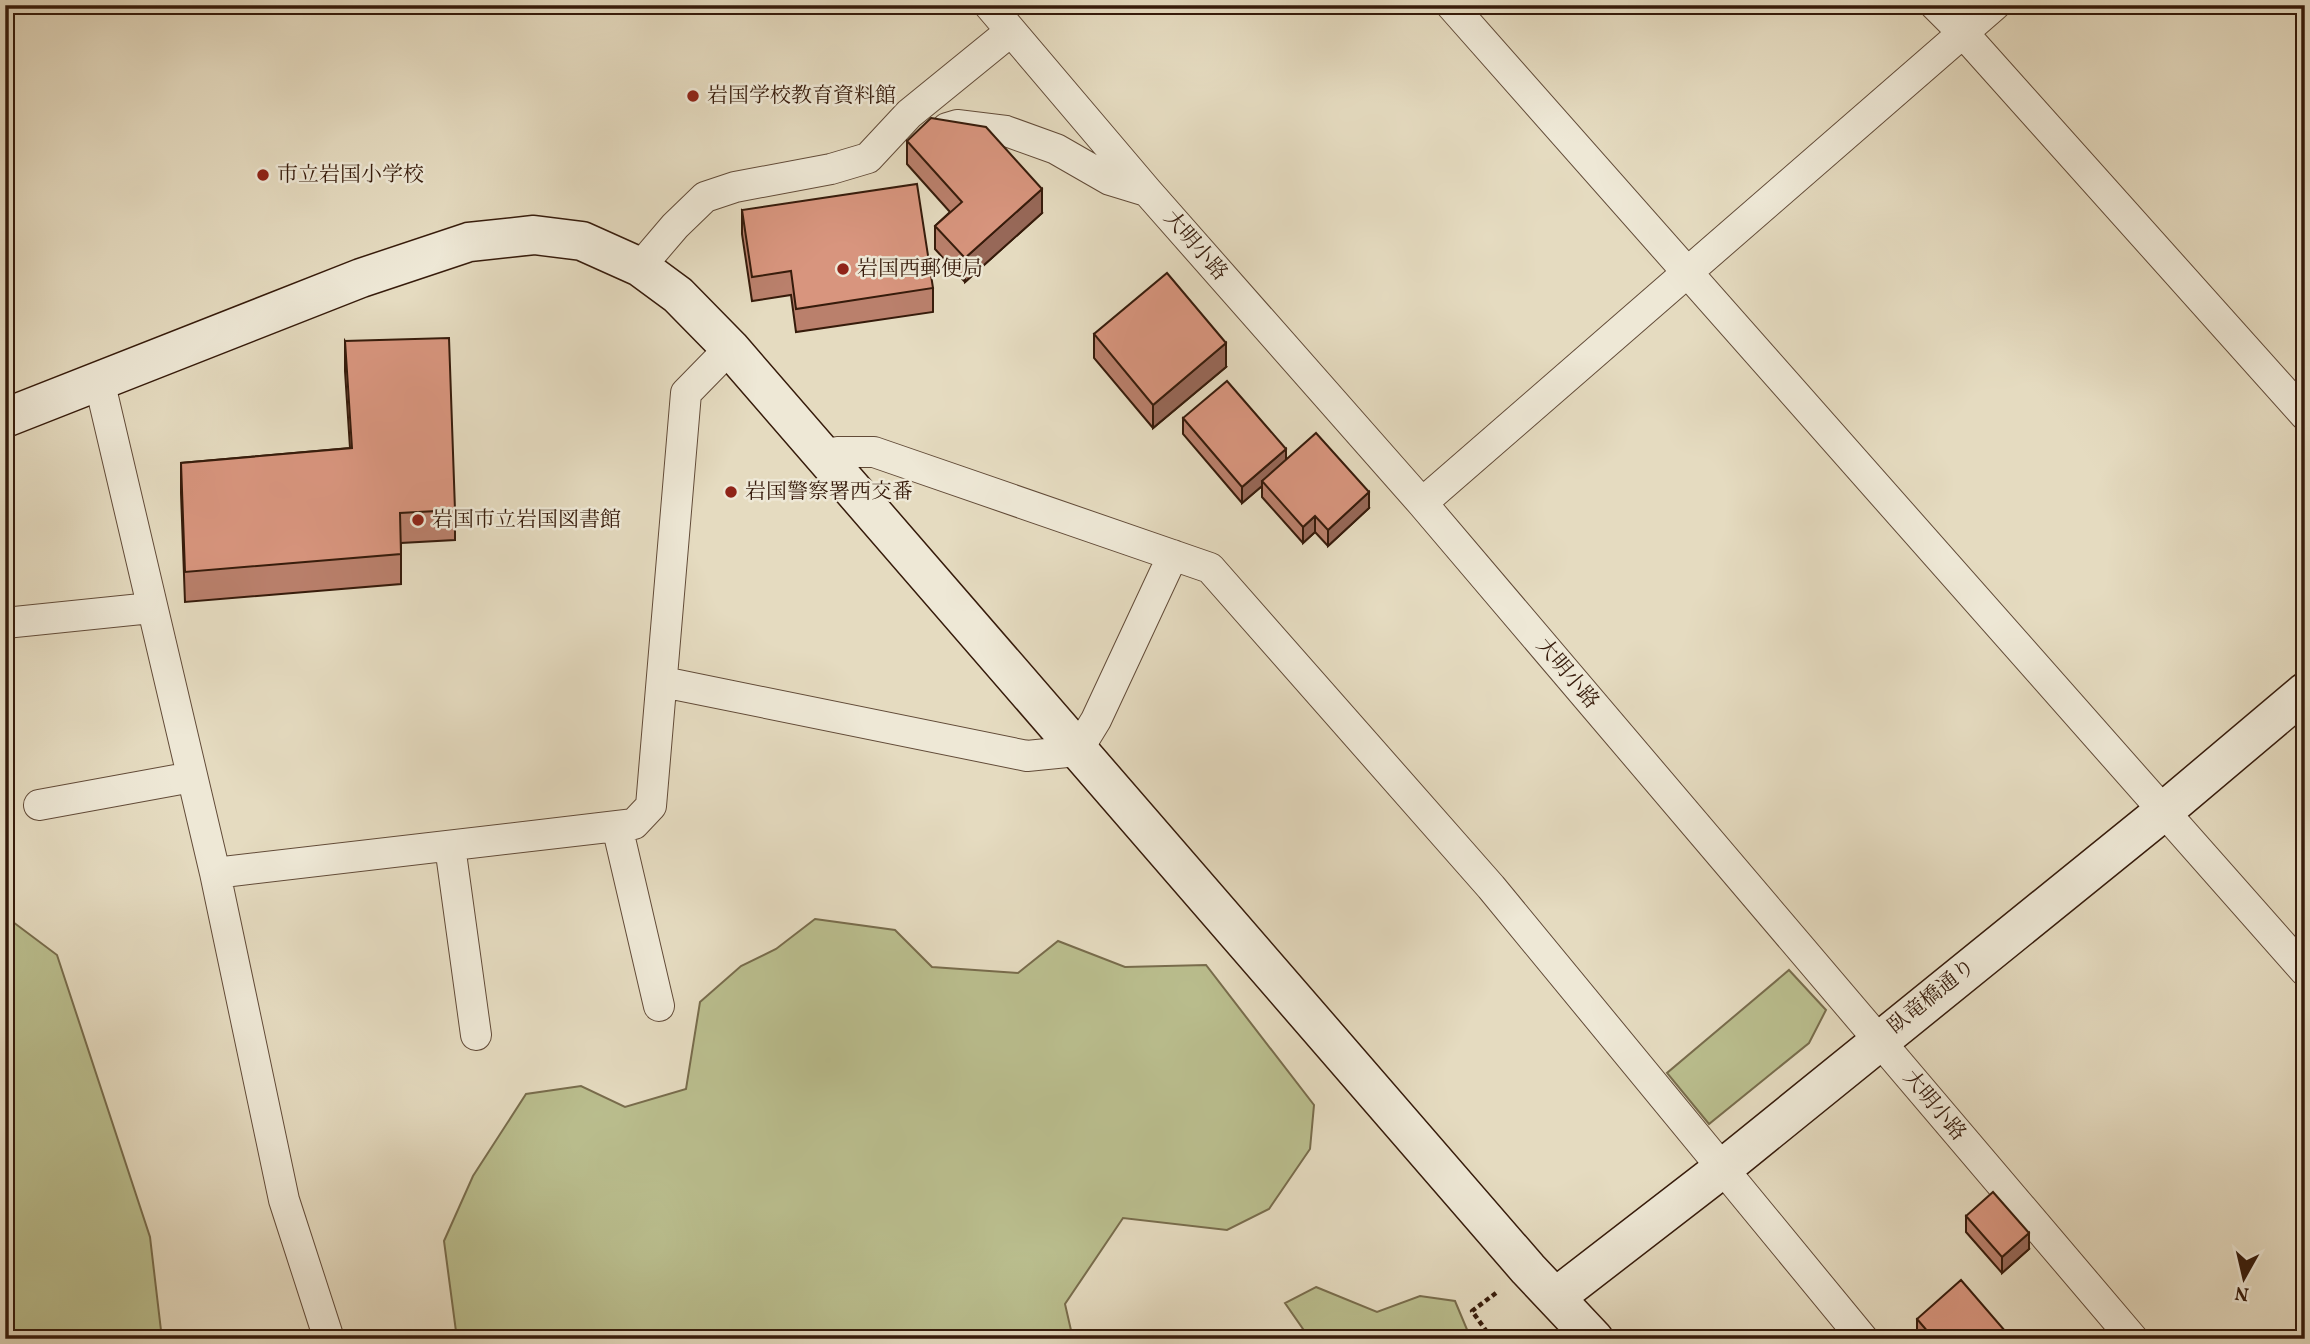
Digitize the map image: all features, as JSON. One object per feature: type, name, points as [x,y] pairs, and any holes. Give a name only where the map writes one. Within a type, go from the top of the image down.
[{"type":"street","points":[[1451,5],[2305,971]]},
{"type":"street","points":[[1934,5],[1964,34],[2305,415]]},
{"type":"street","points":[[1422,503],[1996,5]]},
{"type":"street","points":[[868,158],[1000,14]]},
{"type":"street","name":"大明小路","points":[[1000,14],[1147,191],[1422,503],[2133,1339]]},
{"type":"street","points":[[640,267],[675,226],[705,197],[735,187],[831,169],[957,125],[1006,131],[1056,149],[1110,180],[1147,191]]},
{"type":"street","points":[[5,418],[361,278],[468,242],[534,234],[582,241],[640,267],[678,295],[730,348],[1528,1269],[1594,1339]]},
{"type":"street","points":[[215,873],[634,824],[650,806],[663,682],[686,393],[730,348]]},
{"type":"street","points":[[99,380],[215,873],[284,1200],[329,1339]]},
{"type":"street","points":[[825,458],[837,452],[874,452],[1210,568],[1490,887],[1863,1339]]},
{"type":"street","points":[[1077,751],[1097,720],[1173,555]]},
{"type":"street","points":[[5,623],[151,608]]},
{"type":"street","points":[[663,682],[1027,757],[1077,751]]},
{"type":"street","name":"臥竜橋通り","points":[[1556,1297],[1723,1168],[2164,811],[2305,692]]},
{"type":"street","points":[[39,805],[192,777]]},
{"type":"street","points":[[617,826],[659,1006]]},
{"type":"street","points":[[450,846],[476,1035]]},
{"type":"path","points":[[1492,1339],[1472,1311],[1528,1269]]},
{"type":"green space","points":[[5,916],[57,955],[150,1237],[162,1339],[5,1339]]},
{"type":"green space","points":[[815,919],[895,930],[932,967],[1018,973],[1058,941],[1125,967],[1206,965],[1314,1105],[1310,1149],[1269,1209],[1227,1230],[1123,1218],[1065,1304],[1073,1339],[457,1339],[444,1241],[473,1176],[526,1094],[581,1086],[625,1107],[686,1089],[700,1002],[741,966],[776,949]]},
{"type":"green space","points":[[1789,970],[1826,1010],[1809,1043],[1709,1124],[1667,1073]]},
{"type":"green space","points":[[1316,1287],[1377,1312],[1420,1296],[1455,1301],[1471,1339],[1310,1339],[1285,1303]]},
{"type":"building","points":[[931,118],[986,127],[1042,189],[965,258],[935,226],[962,202],[907,141]]},
{"type":"building","points":[[917,184],[933,288],[796,309],[791,271],[752,277],[742,210]]},
{"type":"building","points":[[1167,273],[1226,343],[1153,405],[1094,334]]},
{"type":"building","points":[[449,338],[455,510],[400,513],[401,554],[185,572],[181,463],[352,448],[345,341]]},
{"type":"building","points":[[1227,381],[1286,449],[1242,487],[1183,418]]},
{"type":"building","points":[[1316,433],[1369,492],[1328,530],[1315,516],[1303,527],[1262,481]]},
{"type":"building","points":[[1993,1192],[2029,1233],[2002,1257],[1966,1216]]},
{"type":"building","points":[[1961,1280],[2012,1339],[1934,1339],[1917,1319]]},
{"type":"place","name":"岩国学校教育資料館","points":[[693,96]]},
{"type":"place","name":"市立岩国小学校","points":[[263,175]]},
{"type":"place","name":"岩国西郵便局","points":[[843,269]]},
{"type":"place","name":"岩国警察署西交番","points":[[731,492]]},
{"type":"place","name":"岩国市立岩国図書館","points":[[418,520]]}]
